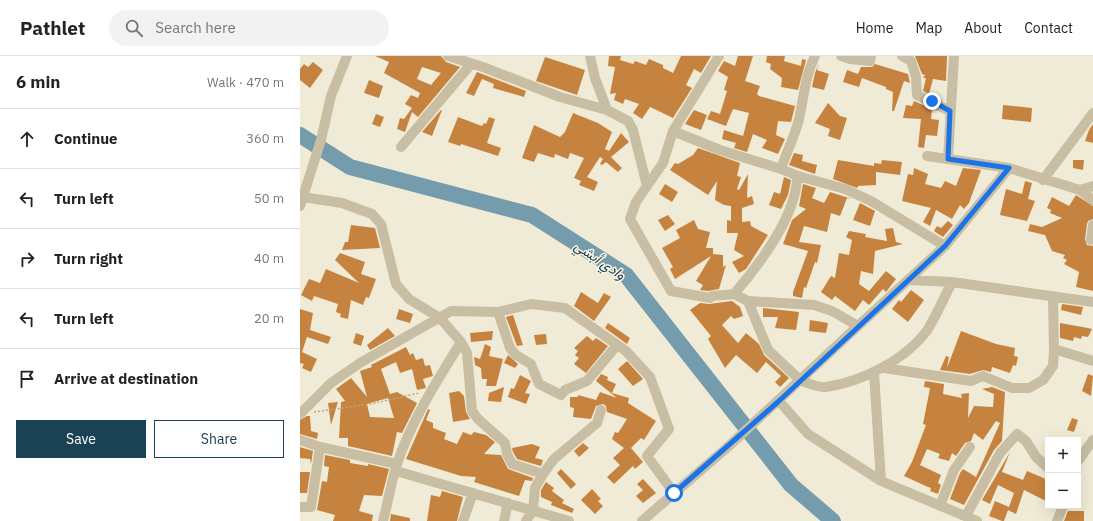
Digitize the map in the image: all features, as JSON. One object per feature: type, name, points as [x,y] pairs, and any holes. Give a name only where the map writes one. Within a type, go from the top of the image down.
[{"type":"street","points":[[347,56],[331,96],[321,140],[301,201],[342,203],[372,214],[381,224],[396,284],[409,299],[440,318],[461,342],[467,353],[472,411],[478,419],[505,443],[507,454],[512,464],[543,474]]},
{"type":"street","points":[[448,56],[560,97],[608,110],[628,120],[633,130],[647,186]]},
{"type":"street","points":[[590,56],[594,78],[608,110]]},
{"type":"street","points":[[720,56],[673,131],[663,163],[636,202],[630,219],[671,291],[710,298],[712,296],[734,294],[748,301],[814,305],[832,311],[858,326]]},
{"type":"street","points":[[781,169],[798,121],[805,86],[810,67],[815,56]]},
{"type":"street","points":[[840,56],[850,59],[870,61],[871,56]]},
{"type":"street","points":[[902,56],[911,61],[916,77],[917,95],[950,111]]},
{"type":"street","points":[[948,159],[954,56]]},
{"type":"street","points":[[400,147],[471,64]]},
{"type":"street","points":[[1043,180],[1093,113]]},
{"type":"street","points":[[673,131],[720,150],[781,169],[798,176],[845,189],[871,201],[945,246]]},
{"type":"street","points":[[927,156],[1009,168],[1043,180],[1080,190],[1093,200]]},
{"type":"street","points":[[642,521],[779,401],[945,246],[1009,168]]},
{"type":"street","points":[[734,294],[752,273],[771,245],[794,200],[798,176]]},
{"type":"street","points":[[1080,190],[1093,186]]},
{"type":"street","points":[[1091,240],[1093,225]]},
{"type":"street","points":[[908,280],[952,282],[1053,298],[1093,302]]},
{"type":"street","points":[[748,301],[768,350],[800,380],[825,388],[874,373],[884,368],[909,349],[928,328],[952,282]]},
{"type":"street","points":[[884,368],[971,381],[983,376],[1012,388],[1029,388],[1043,380],[1053,366],[1053,298]]},
{"type":"street","points":[[300,413],[331,383],[360,363],[451,311],[498,312],[531,304],[565,308],[626,351],[650,377],[669,429],[647,456],[674,493]]},
{"type":"street","points":[[498,312],[510,348],[516,355],[531,364],[539,384],[561,395],[566,390],[587,381],[617,345]]},
{"type":"street","points":[[383,521],[397,467],[430,392],[461,342]]},
{"type":"street","points":[[1054,349],[1093,361]]},
{"type":"street","points":[[874,373],[881,481]]},
{"type":"street","points":[[779,401],[808,434],[881,481],[977,521]]},
{"type":"street","points":[[526,521],[533,510],[535,488],[543,474],[554,459],[597,423],[601,410]]},
{"type":"street","points":[[966,516],[1000,453],[1017,434],[1026,441],[1036,457],[1045,465]]},
{"type":"street","points":[[300,440],[320,447],[397,467],[473,493],[569,521]]},
{"type":"street","points":[[1081,457],[1093,440]]},
{"type":"street","points":[[300,507],[311,507],[320,447]]},
{"type":"street","points":[[940,506],[954,470],[970,447]]},
{"type":"street","points":[[463,521],[473,493]]},
{"type":"street","points":[[504,521],[508,503]]},
{"type":"street","points":[[1057,521],[1062,509]]},
{"type":"path","points":[[300,413],[337,410],[430,392]]},
{"type":"building","points":[[375,56],[441,56],[446,62],[460,67],[418,117],[412,112],[405,132],[397,129],[400,118],[404,119],[412,108],[405,104],[411,95],[418,98],[420,93],[384,73],[389,62]],"holes":[[[422,67],[441,73],[431,85],[417,79]]]},
{"type":"building","points":[[609,56],[621,56],[620,60],[633,64],[635,61],[646,65],[649,59],[663,65],[663,68],[673,73],[681,56],[711,56],[701,73],[694,69],[686,85],[692,88],[673,118],[650,107],[642,119],[633,113],[639,104],[625,99],[623,104],[614,100],[616,93],[610,94],[615,67],[608,66]]},
{"type":"building","points":[[738,56],[753,56],[745,81],[760,86],[757,94],[759,96],[795,106],[791,122],[778,121],[776,135],[785,139],[778,154],[762,148],[767,140],[753,134],[747,152],[734,148],[736,143],[722,139],[724,130],[743,136],[749,113],[733,109],[726,126],[707,119],[711,111],[720,114],[727,91],[724,90],[728,77],[718,71],[724,61],[735,66]]},
{"type":"building","points":[[767,56],[785,56],[784,61],[801,66],[802,59],[806,60],[798,90],[781,87],[782,78],[770,69],[771,64],[766,62]]},
{"type":"building","points":[[915,56],[947,56],[946,81],[933,79],[929,94],[923,91],[926,78],[923,78],[925,75],[922,74]]},
{"type":"building","points":[[545,57],[585,70],[577,95],[536,81]]},
{"type":"building","points":[[313,62],[323,70],[310,88],[300,80],[300,69],[304,64],[308,67]]},
{"type":"building","points":[[819,63],[817,70],[829,74],[824,90],[812,87]]},
{"type":"building","points":[[875,64],[908,74],[910,83],[904,81],[894,111],[892,111],[893,92],[886,89],[886,87],[862,78],[859,87],[843,82],[847,70],[858,74],[861,67],[872,67]]},
{"type":"building","points":[[477,72],[526,91],[524,97],[493,88],[494,84],[482,79],[474,96],[466,93]]},
{"type":"building","points":[[369,80],[383,86],[379,98],[364,93]]},
{"type":"building","points":[[914,101],[932,109],[931,119],[939,120],[937,136],[926,135],[924,148],[918,147],[921,119],[903,118],[906,105],[912,106]]},
{"type":"building","points":[[828,103],[840,116],[847,118],[840,140],[828,136],[830,129],[815,123]]},
{"type":"building","points":[[1003,105],[1032,108],[1031,122],[1002,119]]},
{"type":"building","points":[[441,110],[432,136],[422,132]]},
{"type":"building","points":[[694,110],[707,115],[701,130],[685,124]]},
{"type":"building","points":[[573,113],[598,123],[612,132],[605,149],[609,151],[621,133],[629,142],[611,157],[622,168],[618,172],[606,162],[602,165],[600,164],[603,159],[600,157],[587,177],[598,182],[594,191],[579,185],[581,181],[574,178],[584,158],[570,153],[568,159],[555,154],[554,158],[538,153],[534,162],[522,158],[534,125],[560,137],[565,132]]},
{"type":"building","points":[[376,114],[384,117],[380,127],[372,124]]},
{"type":"building","points":[[458,117],[482,126],[484,123],[486,124],[489,117],[495,119],[487,143],[501,148],[498,156],[461,144],[460,146],[448,142]]},
{"type":"building","points":[[1093,124],[1093,143],[1085,141]]},
{"type":"building","points":[[698,148],[740,163],[737,176],[741,177],[737,189],[739,190],[748,174],[747,198],[752,196],[754,204],[742,208],[742,222],[750,221],[751,226],[768,235],[746,269],[739,273],[732,262],[744,256],[734,250],[738,233],[727,233],[727,220],[731,221],[731,206],[724,205],[715,200],[717,181],[708,195],[670,170],[675,163],[678,164],[693,155]]},
{"type":"building","points":[[794,153],[803,155],[802,161],[817,165],[815,174],[789,165]]},
{"type":"building","points":[[838,160],[874,166],[874,163],[881,164],[882,160],[902,162],[900,175],[876,172],[876,185],[858,186],[857,188],[833,179]]},
{"type":"building","points":[[1073,160],[1084,160],[1083,170],[1073,168]]},
{"type":"building","points":[[914,168],[928,174],[925,184],[941,188],[945,181],[956,186],[963,168],[981,170],[969,203],[964,209],[960,205],[952,219],[936,210],[930,226],[923,222],[931,208],[902,201],[908,174],[913,175]]},
{"type":"building","points":[[784,177],[791,180],[788,195],[781,209],[769,205],[774,192],[780,194]]},
{"type":"building","points":[[1025,181],[1032,183],[1028,199],[1035,201],[1027,221],[1000,215],[1006,189],[1022,194]]},
{"type":"building","points":[[665,184],[678,192],[672,202],[659,194]]},
{"type":"building","points":[[803,184],[816,188],[812,198],[824,203],[830,192],[852,199],[847,198],[840,216],[831,213],[827,232],[804,226],[799,242],[821,245],[817,263],[815,262],[806,288],[804,287],[802,298],[793,296],[793,292],[808,251],[783,244],[792,220],[806,209],[799,206]]},
{"type":"building","points":[[1076,195],[1093,206],[1093,219],[1088,221],[1085,239],[1087,245],[1093,246],[1093,291],[1076,287],[1079,272],[1064,264],[1067,260],[1063,258],[1065,255],[1052,251],[1045,235],[1028,231],[1030,224],[1042,227],[1062,218],[1050,213],[1051,210],[1047,208],[1052,197],[1069,206]]},
{"type":"building","points":[[860,203],[875,211],[870,226],[853,220]]},
{"type":"building","points":[[668,215],[675,224],[665,231],[658,220]]},
{"type":"building","points":[[694,220],[698,229],[710,232],[706,248],[713,248],[713,254],[723,255],[723,267],[726,265],[719,289],[708,291],[700,290],[703,285],[696,281],[711,256],[675,279],[670,269],[673,267],[662,248],[680,238],[676,230]]},
{"type":"building","points":[[948,221],[953,225],[943,237],[934,231],[937,226],[941,228]]},
{"type":"building","points":[[351,225],[375,228],[380,248],[342,250],[345,242],[348,242]]},
{"type":"building","points":[[893,228],[896,242],[903,244],[875,251],[873,274],[861,271],[859,284],[869,291],[886,271],[896,279],[886,292],[883,289],[869,305],[863,300],[855,311],[835,296],[832,300],[821,292],[831,276],[835,278],[839,253],[849,255],[852,240],[846,237],[849,231],[866,234],[865,237],[887,241],[885,229]]},
{"type":"building","points":[[340,253],[365,262],[361,274],[376,279],[369,298],[366,297],[363,305],[351,300],[348,319],[340,317],[341,314],[336,312],[338,304],[314,296],[312,301],[301,295],[309,279],[320,283],[326,269],[359,283],[335,260]]},
{"type":"building","points":[[911,290],[924,300],[908,322],[892,309],[899,300],[901,302]]},
{"type":"building","points":[[581,292],[598,303],[604,293],[611,297],[594,321],[574,306]]},
{"type":"building","points":[[732,301],[740,307],[743,316],[734,319],[731,316],[722,325],[738,343],[746,333],[759,344],[764,355],[789,378],[780,387],[775,382],[781,376],[766,362],[757,373],[736,355],[725,368],[708,339],[711,336],[690,310],[700,303],[709,304]]},
{"type":"building","points":[[1062,304],[1083,307],[1081,315],[1061,310]]},
{"type":"building","points":[[763,308],[799,312],[796,330],[775,328],[778,317],[763,317]]},
{"type":"building","points":[[300,309],[313,313],[310,330],[331,337],[328,344],[307,337],[302,352],[317,359],[311,372],[302,368],[304,364],[300,363]]},
{"type":"building","points":[[399,309],[413,314],[410,323],[396,319]]},
{"type":"building","points":[[513,315],[523,345],[517,346],[506,317]]},
{"type":"building","points":[[810,320],[828,323],[826,333],[809,331]]},
{"type":"building","points":[[608,323],[630,338],[627,344],[605,328]]},
{"type":"building","points":[[1060,323],[1092,329],[1088,337],[1082,336],[1081,339],[1074,337],[1073,341],[1060,338]]},
{"type":"building","points":[[388,328],[395,336],[370,350],[367,345]]},
{"type":"building","points":[[493,331],[492,340],[471,342],[470,333]]},
{"type":"building","points":[[961,331],[996,344],[1015,348],[1014,356],[1018,357],[1016,366],[1013,365],[1010,373],[992,367],[991,372],[983,370],[970,374],[940,370],[946,356],[949,357],[947,368]]},
{"type":"building","points":[[356,333],[364,336],[361,346],[353,343]]},
{"type":"building","points":[[546,334],[547,344],[536,345],[534,335]]},
{"type":"building","points":[[587,336],[593,341],[596,338],[608,346],[586,373],[574,364],[579,358],[575,355],[578,351],[574,348]]},
{"type":"building","points":[[485,344],[491,347],[489,356],[503,359],[496,386],[486,386],[487,379],[482,379],[481,368],[475,365],[474,357],[480,359]]},
{"type":"building","points":[[406,347],[410,355],[413,353],[416,360],[423,358],[425,366],[430,365],[433,376],[423,379],[426,388],[417,390],[412,369],[400,373],[396,362],[381,369],[390,394],[397,392],[417,403],[402,433],[397,432],[392,456],[348,446],[348,438],[339,438],[341,402],[345,401],[336,389],[351,378],[367,397],[360,371],[372,367],[371,365]],"holes":[[[388,398],[394,418],[370,417],[367,404]]]},
{"type":"building","points":[[508,355],[518,364],[515,368],[504,363]]},
{"type":"building","points":[[627,361],[643,379],[633,386],[618,369]]},
{"type":"building","points":[[601,374],[608,377],[607,380],[616,384],[612,393],[629,398],[628,403],[656,421],[644,440],[641,438],[631,448],[643,462],[635,469],[633,466],[614,484],[607,477],[620,465],[613,458],[624,448],[612,439],[615,432],[618,433],[627,419],[607,412],[606,406],[603,404],[596,406],[591,419],[573,417],[574,408],[570,407],[570,397],[578,397],[578,395],[596,400],[600,392],[617,398],[596,381]]},
{"type":"building","points":[[1088,374],[1093,376],[1091,396],[1082,391]]},
{"type":"building","points":[[520,375],[531,381],[525,393],[530,394],[526,404],[508,397],[511,388],[514,389]]},
{"type":"building","points":[[925,381],[944,384],[943,394],[962,398],[961,394],[969,393],[968,418],[974,406],[993,407],[994,394],[982,389],[992,387],[1005,392],[1002,441],[994,450],[964,505],[950,499],[960,473],[963,469],[976,477],[1000,423],[996,421],[983,440],[974,433],[971,441],[965,443],[956,456],[952,453],[949,461],[938,458],[940,454],[927,449],[920,465],[941,475],[938,483],[941,485],[938,494],[930,491],[931,488],[904,476],[912,462],[926,425],[923,424],[930,388],[924,387]]},
{"type":"building","points":[[504,387],[501,402],[488,401],[489,393]]},
{"type":"building","points":[[459,391],[464,396],[466,412],[470,419],[453,422],[449,393]]},
{"type":"building","points":[[338,402],[331,425],[328,403]]},
{"type":"building","points":[[428,409],[430,410],[426,420],[433,423],[433,428],[446,433],[444,439],[457,444],[463,432],[471,435],[474,432],[486,435],[495,442],[484,454],[501,455],[508,469],[533,478],[532,481],[525,480],[519,496],[474,482],[476,477],[461,476],[406,459]]},
{"type":"building","points":[[310,416],[311,431],[318,433],[317,439],[300,434],[300,420]]},
{"type":"building","points":[[1072,418],[1078,420],[1074,432],[1067,430]]},
{"type":"building","points":[[583,443],[589,448],[579,457],[574,451]]},
{"type":"building","points":[[532,444],[540,447],[535,458],[543,460],[541,466],[517,459],[513,452],[512,448]]},
{"type":"building","points":[[300,447],[313,451],[311,464],[310,459],[300,458]]},
{"type":"building","points":[[1010,452],[1002,472],[1023,480],[1027,471],[1045,479],[1045,500],[1024,490],[1016,514],[1008,510],[1004,521],[989,516],[995,501],[1009,507],[1014,493],[998,485],[990,504],[982,500]]},
{"type":"building","points":[[325,455],[350,460],[350,463],[368,466],[368,464],[389,469],[382,496],[364,495],[359,511],[373,515],[372,521],[333,521],[335,515],[317,510],[322,481],[327,482],[329,467],[324,466]]},
{"type":"building","points":[[561,469],[576,484],[571,489],[557,473]]},
{"type":"building","points":[[300,472],[310,472],[307,493],[300,493]]},
{"type":"building","points":[[643,479],[656,493],[643,503],[636,496],[643,490],[637,484]]},
{"type":"building","points":[[546,482],[554,488],[552,491],[564,500],[562,503],[574,509],[572,513],[551,505],[552,502],[541,497],[541,490]]},
{"type":"building","points":[[592,489],[601,499],[598,501],[603,506],[595,514],[581,500]]},
{"type":"building","points":[[442,491],[463,497],[457,521],[427,521],[431,495],[440,497]]},
{"type":"building","points":[[1068,511],[1084,511],[1084,521],[1064,521]]},
{"type":"building","points":[[391,514],[410,518],[410,521],[390,521]]},
{"type":"waterway","name":"وادي أبشي","points":[[300,135],[350,167],[532,215],[626,275],[791,485],[833,521]]},
{"type":"route","points":[[674,493],[779,401],[945,246],[1009,168],[948,159],[950,111],[932,101]]}]
